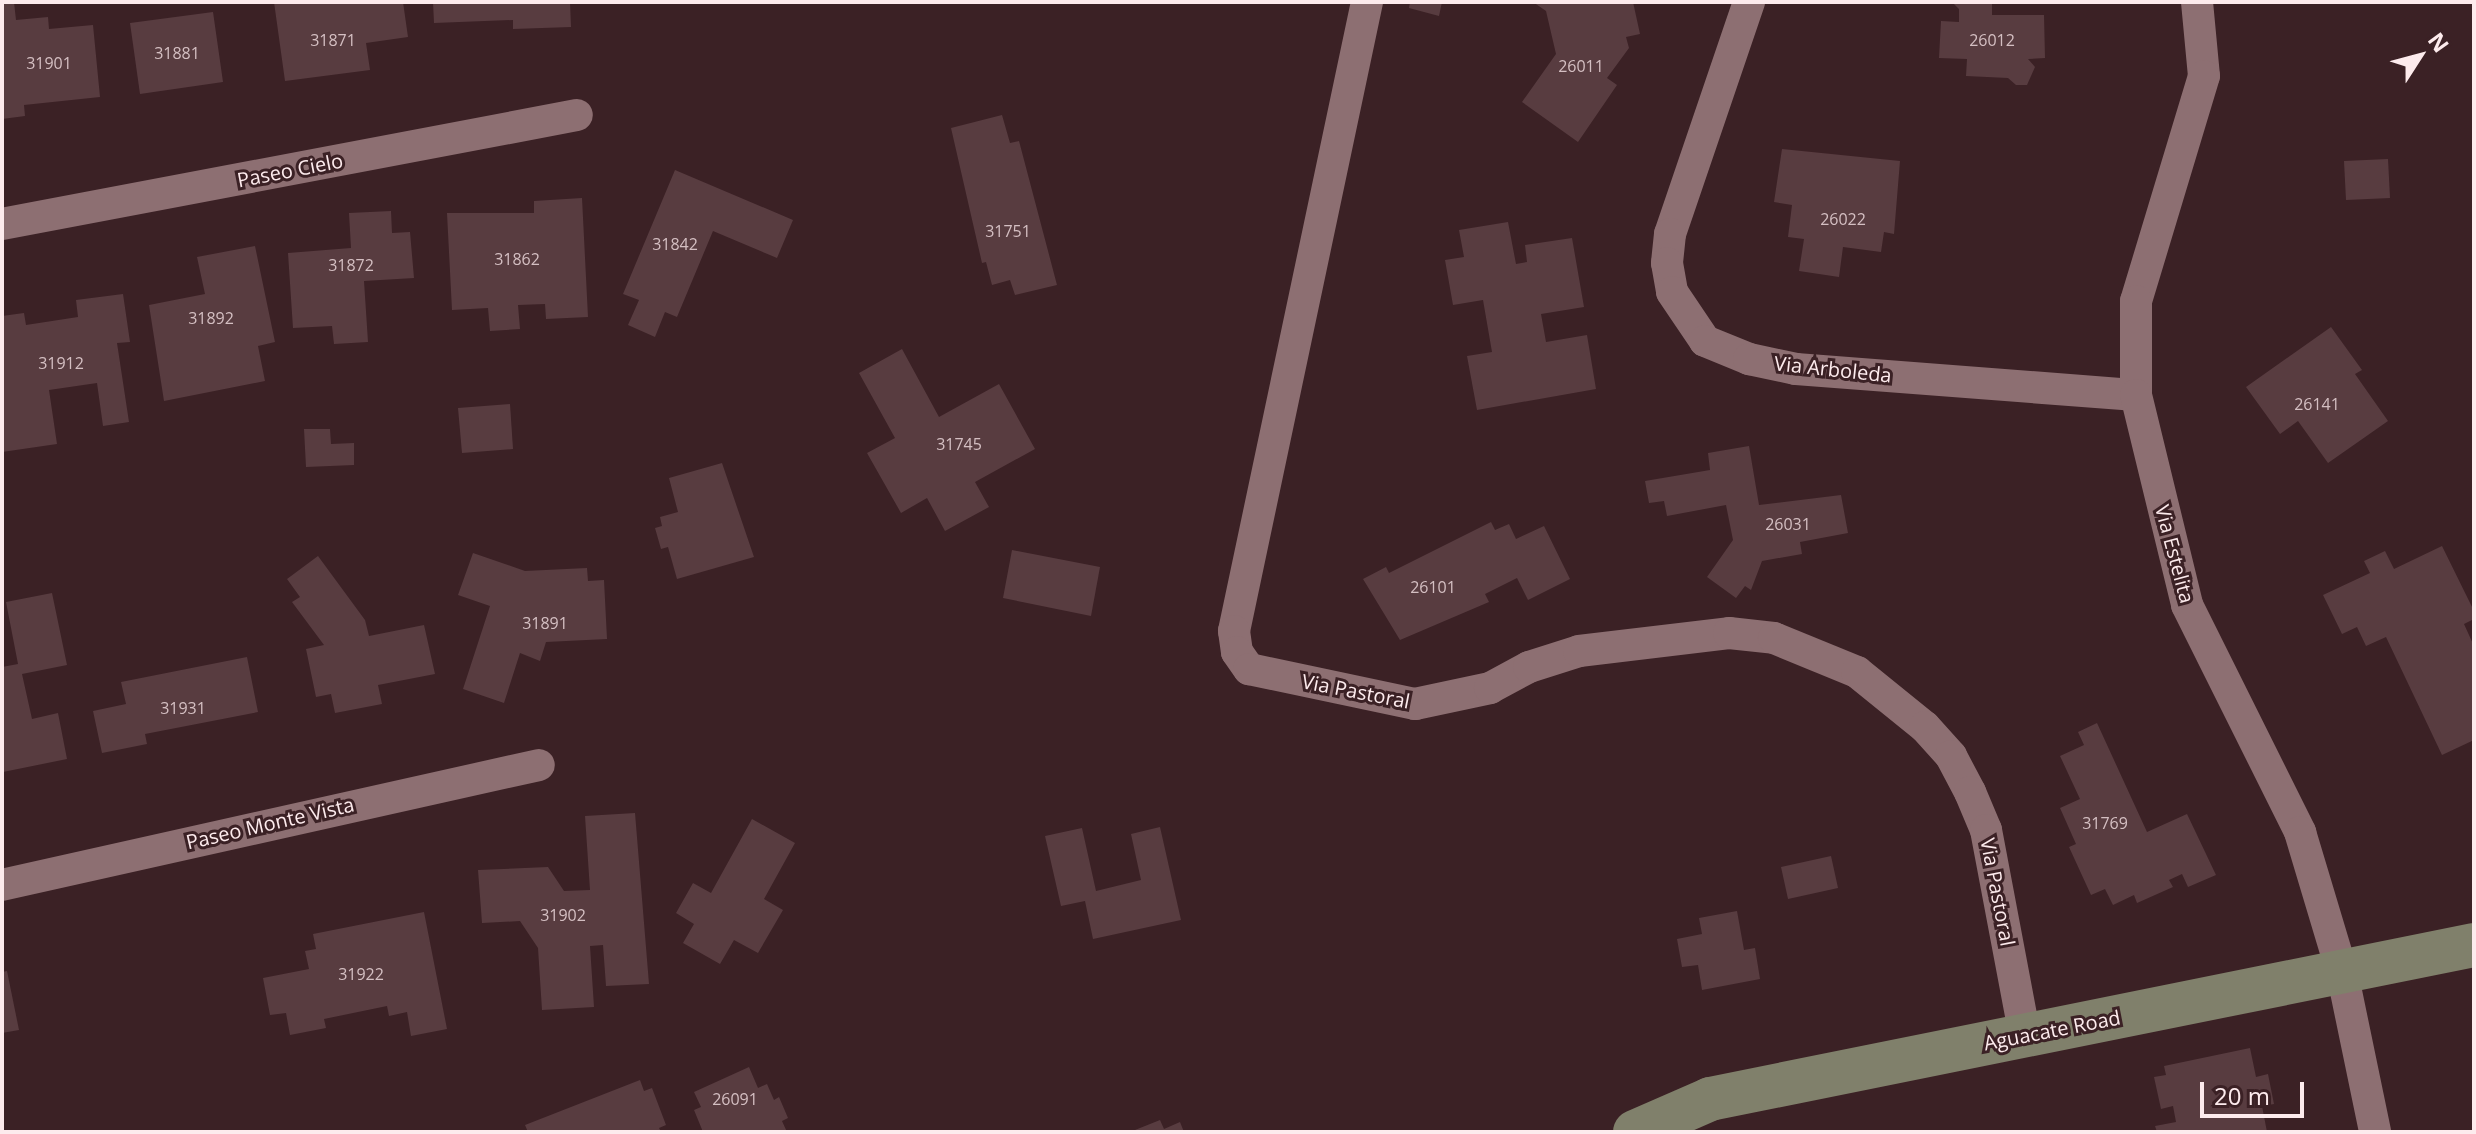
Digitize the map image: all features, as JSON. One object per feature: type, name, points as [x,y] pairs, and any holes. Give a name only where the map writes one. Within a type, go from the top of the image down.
[{"type":"street","name":"Via Pastoral","points":[[1367,2],[1234,631],[1237,652],[1249,669],[1415,704],[1490,688],[1529,667],[1579,651],[1653,639],[1729,633],[1774,638],[1831,659],[1895,698],[1951,756],[1986,830],[2025,1036]]},
{"type":"street","name":"Via Arboleda","points":[[1749,2],[1670,234],[1667,263],[1672,292],[1705,341],[1749,359],[1796,369],[2136,395]]},
{"type":"street","name":"Via Estelita","points":[[2197,2],[2204,76],[2136,301],[2136,395],[2187,605],[2300,832],[2342,972],[2375,1132]]},
{"type":"street","name":"Paseo Cielo","points":[[2,224],[577,115]]},
{"type":"street","name":"Paseo Monte Vista","points":[[2,885],[539,765]]},
{"type":"street","name":"Aguacate Road","points":[[1635,1132],[1710,1099],[2474,945]]},
{"type":"building","points":[[2,2],[14,2],[16,20],[48,17],[49,29],[93,25],[100,97],[24,105],[25,116],[2,119]]},
{"type":"building","points":[[274,2],[403,2],[408,37],[366,43],[370,70],[285,81]]},
{"type":"building","points":[[433,2],[570,2],[571,27],[513,29],[513,20],[434,23]]},
{"type":"building","points":[[1410,2],[1442,2],[1439,16],[1409,8]]},
{"type":"building","points":[[1533,2],[1633,2],[1640,34],[1626,37],[1629,48],[1607,78],[1617,85],[1578,142],[1522,102],[1556,54],[1546,11]]},
{"type":"building","points":[[1952,2],[1992,2],[1992,15],[2044,15],[2045,58],[2028,59],[2035,67],[2027,85],[2016,85],[2008,78],[1966,76],[1967,59],[1939,58],[1941,21],[1959,22],[1959,9]]},
{"type":"building","points":[[213,12],[223,82],[140,94],[130,23]]},
{"type":"building","points":[[1002,115],[1010,143],[1019,141],[1057,285],[1015,295],[1010,280],[992,285],[986,262],[982,263],[951,128]]},
{"type":"building","points":[[1782,149],[1900,161],[1894,234],[1884,232],[1881,252],[1843,247],[1839,277],[1799,271],[1804,239],[1788,237],[1792,205],[1774,202]]},
{"type":"building","points":[[2388,159],[2390,198],[2346,200],[2344,161]]},
{"type":"building","points":[[675,170],[793,220],[777,258],[713,231],[677,317],[665,312],[655,337],[628,325],[639,300],[623,294]]},
{"type":"building","points":[[582,198],[588,317],[546,319],[545,304],[518,305],[520,329],[490,331],[488,308],[452,310],[447,213],[534,213],[534,201]]},
{"type":"building","points":[[391,211],[392,233],[410,232],[414,278],[364,281],[368,342],[334,344],[332,326],[293,328],[288,253],[351,248],[349,213]]},
{"type":"building","points":[[1508,222],[1516,264],[1527,262],[1525,245],[1572,238],[1584,307],[1541,314],[1546,342],[1587,335],[1596,389],[1477,410],[1467,356],[1492,352],[1483,300],[1453,305],[1445,260],[1464,257],[1459,230]]},
{"type":"building","points":[[255,246],[275,342],[258,346],[265,381],[164,401],[149,305],[205,294],[197,257]]},
{"type":"building","points":[[123,294],[130,342],[117,343],[129,422],[103,426],[97,383],[49,390],[57,444],[2,452],[2,316],[24,313],[26,325],[78,317],[76,300]]},
{"type":"building","points":[[2331,327],[2362,370],[2355,374],[2388,421],[2328,463],[2298,421],[2280,434],[2246,387]]},
{"type":"building","points":[[902,349],[939,417],[999,384],[1035,449],[975,482],[989,507],[945,531],[927,498],[901,513],[867,453],[895,438],[859,373]]},
{"type":"building","points":[[510,404],[513,449],[462,453],[458,408]]},
{"type":"building","points":[[304,429],[330,429],[331,444],[354,443],[354,465],[306,467]]},
{"type":"building","points":[[1749,446],[1759,505],[1841,495],[1848,533],[1800,542],[1802,554],[1762,561],[1751,590],[1745,586],[1736,598],[1707,577],[1733,540],[1726,505],[1667,516],[1664,501],[1649,503],[1645,481],[1710,470],[1708,453]]},
{"type":"building","points":[[722,463],[754,557],[677,579],[668,547],[661,549],[655,528],[662,526],[660,517],[678,512],[669,478]]},
{"type":"building","points":[[1491,522],[1495,530],[1509,524],[1516,539],[1544,526],[1570,579],[1528,600],[1517,578],[1485,594],[1489,602],[1400,640],[1363,579],[1386,567],[1389,573]]},
{"type":"building","points":[[2442,546],[2474,611],[2474,619],[2464,624],[2474,646],[2474,740],[2442,755],[2386,637],[2366,646],[2357,627],[2342,634],[2323,595],[2370,573],[2364,561],[2385,551],[2394,569]]},
{"type":"building","points":[[1012,550],[1100,567],[1091,616],[1003,598]]},
{"type":"building","points":[[473,553],[525,571],[587,568],[588,581],[604,580],[607,639],[546,642],[540,661],[520,653],[504,703],[463,689],[490,606],[458,595]]},
{"type":"building","points":[[318,556],[365,620],[369,636],[424,625],[435,674],[378,685],[382,704],[335,713],[331,694],[316,697],[306,649],[324,645],[292,602],[300,597],[287,579]]},
{"type":"building","points":[[52,593],[67,665],[22,674],[32,719],[58,713],[67,759],[3,772],[2,667],[18,664],[6,602]]},
{"type":"building","points":[[247,657],[258,712],[145,734],[147,744],[102,753],[93,711],[126,704],[121,682]]},
{"type":"building","points":[[2097,723],[2147,832],[2187,814],[2216,875],[2188,887],[2182,874],[2169,880],[2173,887],[2137,903],[2134,895],[2113,905],[2105,889],[2091,895],[2069,847],[2076,844],[2060,808],[2080,799],[2060,756],[2084,745],[2078,732]]},
{"type":"building","points":[[635,813],[649,984],[606,986],[603,945],[590,946],[594,1007],[542,1010],[538,948],[520,921],[482,923],[478,870],[548,867],[564,891],[590,890],[585,816]]},
{"type":"building","points":[[752,819],[795,843],[764,899],[783,910],[758,953],[734,940],[720,964],[683,943],[694,924],[676,913],[693,883],[711,893]]},
{"type":"building","points":[[1160,827],[1181,920],[1093,939],[1085,901],[1061,906],[1045,836],[1082,828],[1096,891],[1141,880],[1131,834]]},
{"type":"building","points":[[1831,856],[1838,888],[1788,899],[1781,867]]},
{"type":"building","points":[[1737,911],[1744,950],[1755,948],[1760,979],[1702,990],[1698,965],[1682,967],[1677,939],[1702,934],[1699,918]]},
{"type":"building","points":[[424,912],[447,1029],[411,1036],[407,1012],[389,1016],[387,1006],[324,1019],[326,1028],[290,1035],[286,1013],[270,1015],[263,978],[309,969],[305,951],[316,949],[313,934]]},
{"type":"building","points":[[7,971],[19,1030],[2,1033],[2,972]]},
{"type":"building","points":[[2250,1048],[2256,1077],[2268,1074],[2274,1104],[2262,1106],[2267,1132],[2157,1132],[2155,1126],[2176,1122],[2173,1106],[2161,1109],[2154,1077],[2166,1075],[2164,1066]]},
{"type":"building","points":[[749,1067],[758,1088],[767,1084],[774,1100],[779,1097],[788,1118],[782,1121],[787,1132],[703,1132],[694,1110],[701,1107],[694,1092]]},
{"type":"building","points":[[640,1080],[644,1091],[652,1088],[666,1125],[659,1128],[661,1132],[528,1132],[525,1125]]},
{"type":"building","points":[[1160,1120],[1164,1129],[1180,1122],[1184,1132],[1130,1132]]}]
